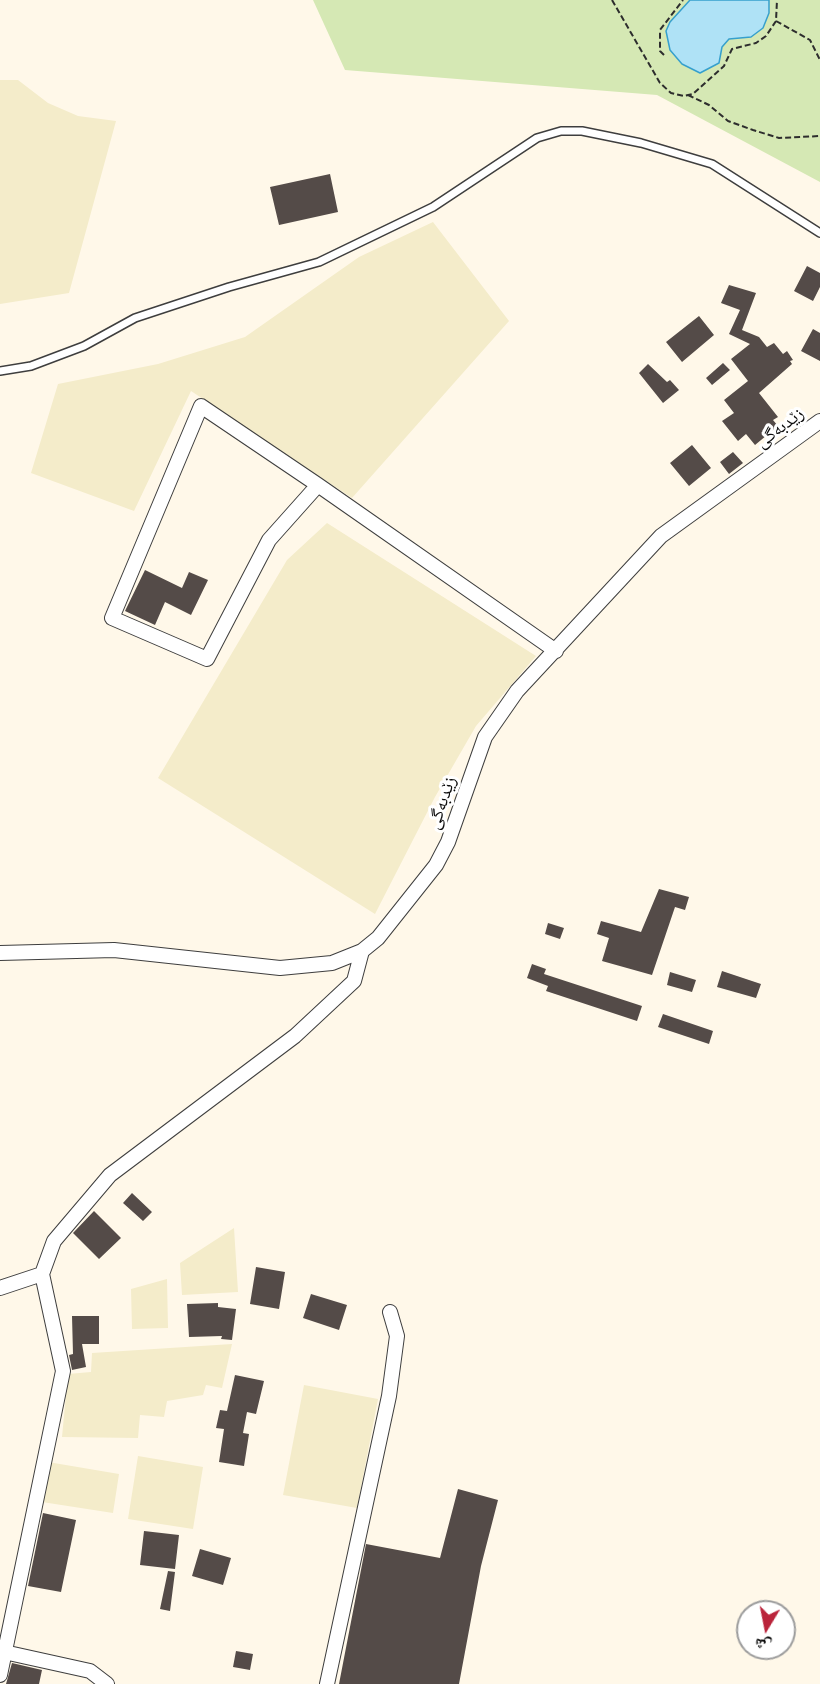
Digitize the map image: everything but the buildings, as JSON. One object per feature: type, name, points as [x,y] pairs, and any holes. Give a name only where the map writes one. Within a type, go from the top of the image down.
[{"type":"street","points":[[318,485],[269,540],[207,659],[112,618],[201,406],[318,485],[556,651]]},
{"type":"street","name":"زێدبەگی","points":[[0,953],[114,950],[280,968],[332,963],[362,951],[378,938],[436,865],[448,842],[477,754],[505,705],[556,651],[625,571],[660,536],[691,511],[762,464],[820,421]]},
{"type":"street","points":[[0,1675],[63,1371],[42,1274],[54,1241],[110,1175],[295,1036],[354,981],[362,951]]},
{"type":"street","points":[[0,1288],[42,1274]]},
{"type":"street","points":[[327,1684],[389,1395],[397,1336],[390,1311]]},
{"type":"street","points":[[4,1652],[90,1671],[107,1684]]},
{"type":"lane","points":[[0,371],[31,366],[84,346],[135,318],[230,287],[319,262],[433,207],[537,138],[561,130],[582,131],[641,143],[712,165],[820,233]]},
{"type":"path","points":[[612,0],[660,83],[671,93],[688,95],[709,105],[728,121],[779,138],[820,136]]},
{"type":"path","points":[[664,55],[660,51],[660,30],[683,0]]},
{"type":"path","points":[[688,95],[693,94],[724,66],[732,49],[761,41],[771,32],[776,21],[777,0]]},
{"type":"path","points":[[776,21],[810,40],[820,60]]},
{"type":"shaded area","points":[[0,80],[18,80],[48,103],[78,116],[116,121],[69,293],[0,304]]},
{"type":"shaded area","points":[[433,222],[509,321],[352,498],[191,391],[134,511],[31,473],[58,384],[158,364],[245,337],[359,257]]},
{"type":"shaded area","points":[[327,523],[536,656],[476,726],[435,797],[375,914],[158,778],[287,560]]},
{"type":"shaded area","points":[[234,1228],[238,1292],[182,1295],[180,1263]]},
{"type":"shaded area","points":[[167,1279],[168,1328],[132,1329],[131,1289]]},
{"type":"shaded area","points":[[232,1344],[222,1388],[206,1385],[203,1395],[167,1401],[164,1417],[140,1415],[138,1438],[62,1437],[68,1374],[91,1372],[92,1353]]},
{"type":"shaded area","points":[[304,1385],[378,1399],[357,1508],[283,1495]]},
{"type":"shaded area","points":[[138,1456],[203,1467],[193,1529],[128,1519]]},
{"type":"shaded area","points":[[48,1462],[119,1474],[113,1513],[42,1502]]},
{"type":"green space","points":[[313,0],[820,0],[820,182],[657,95],[345,70]]},
{"type":"water","points":[[690,0],[769,0],[769,13],[763,28],[751,37],[729,39],[722,47],[719,63],[700,73],[682,64],[670,50],[666,31],[670,22]]}]
